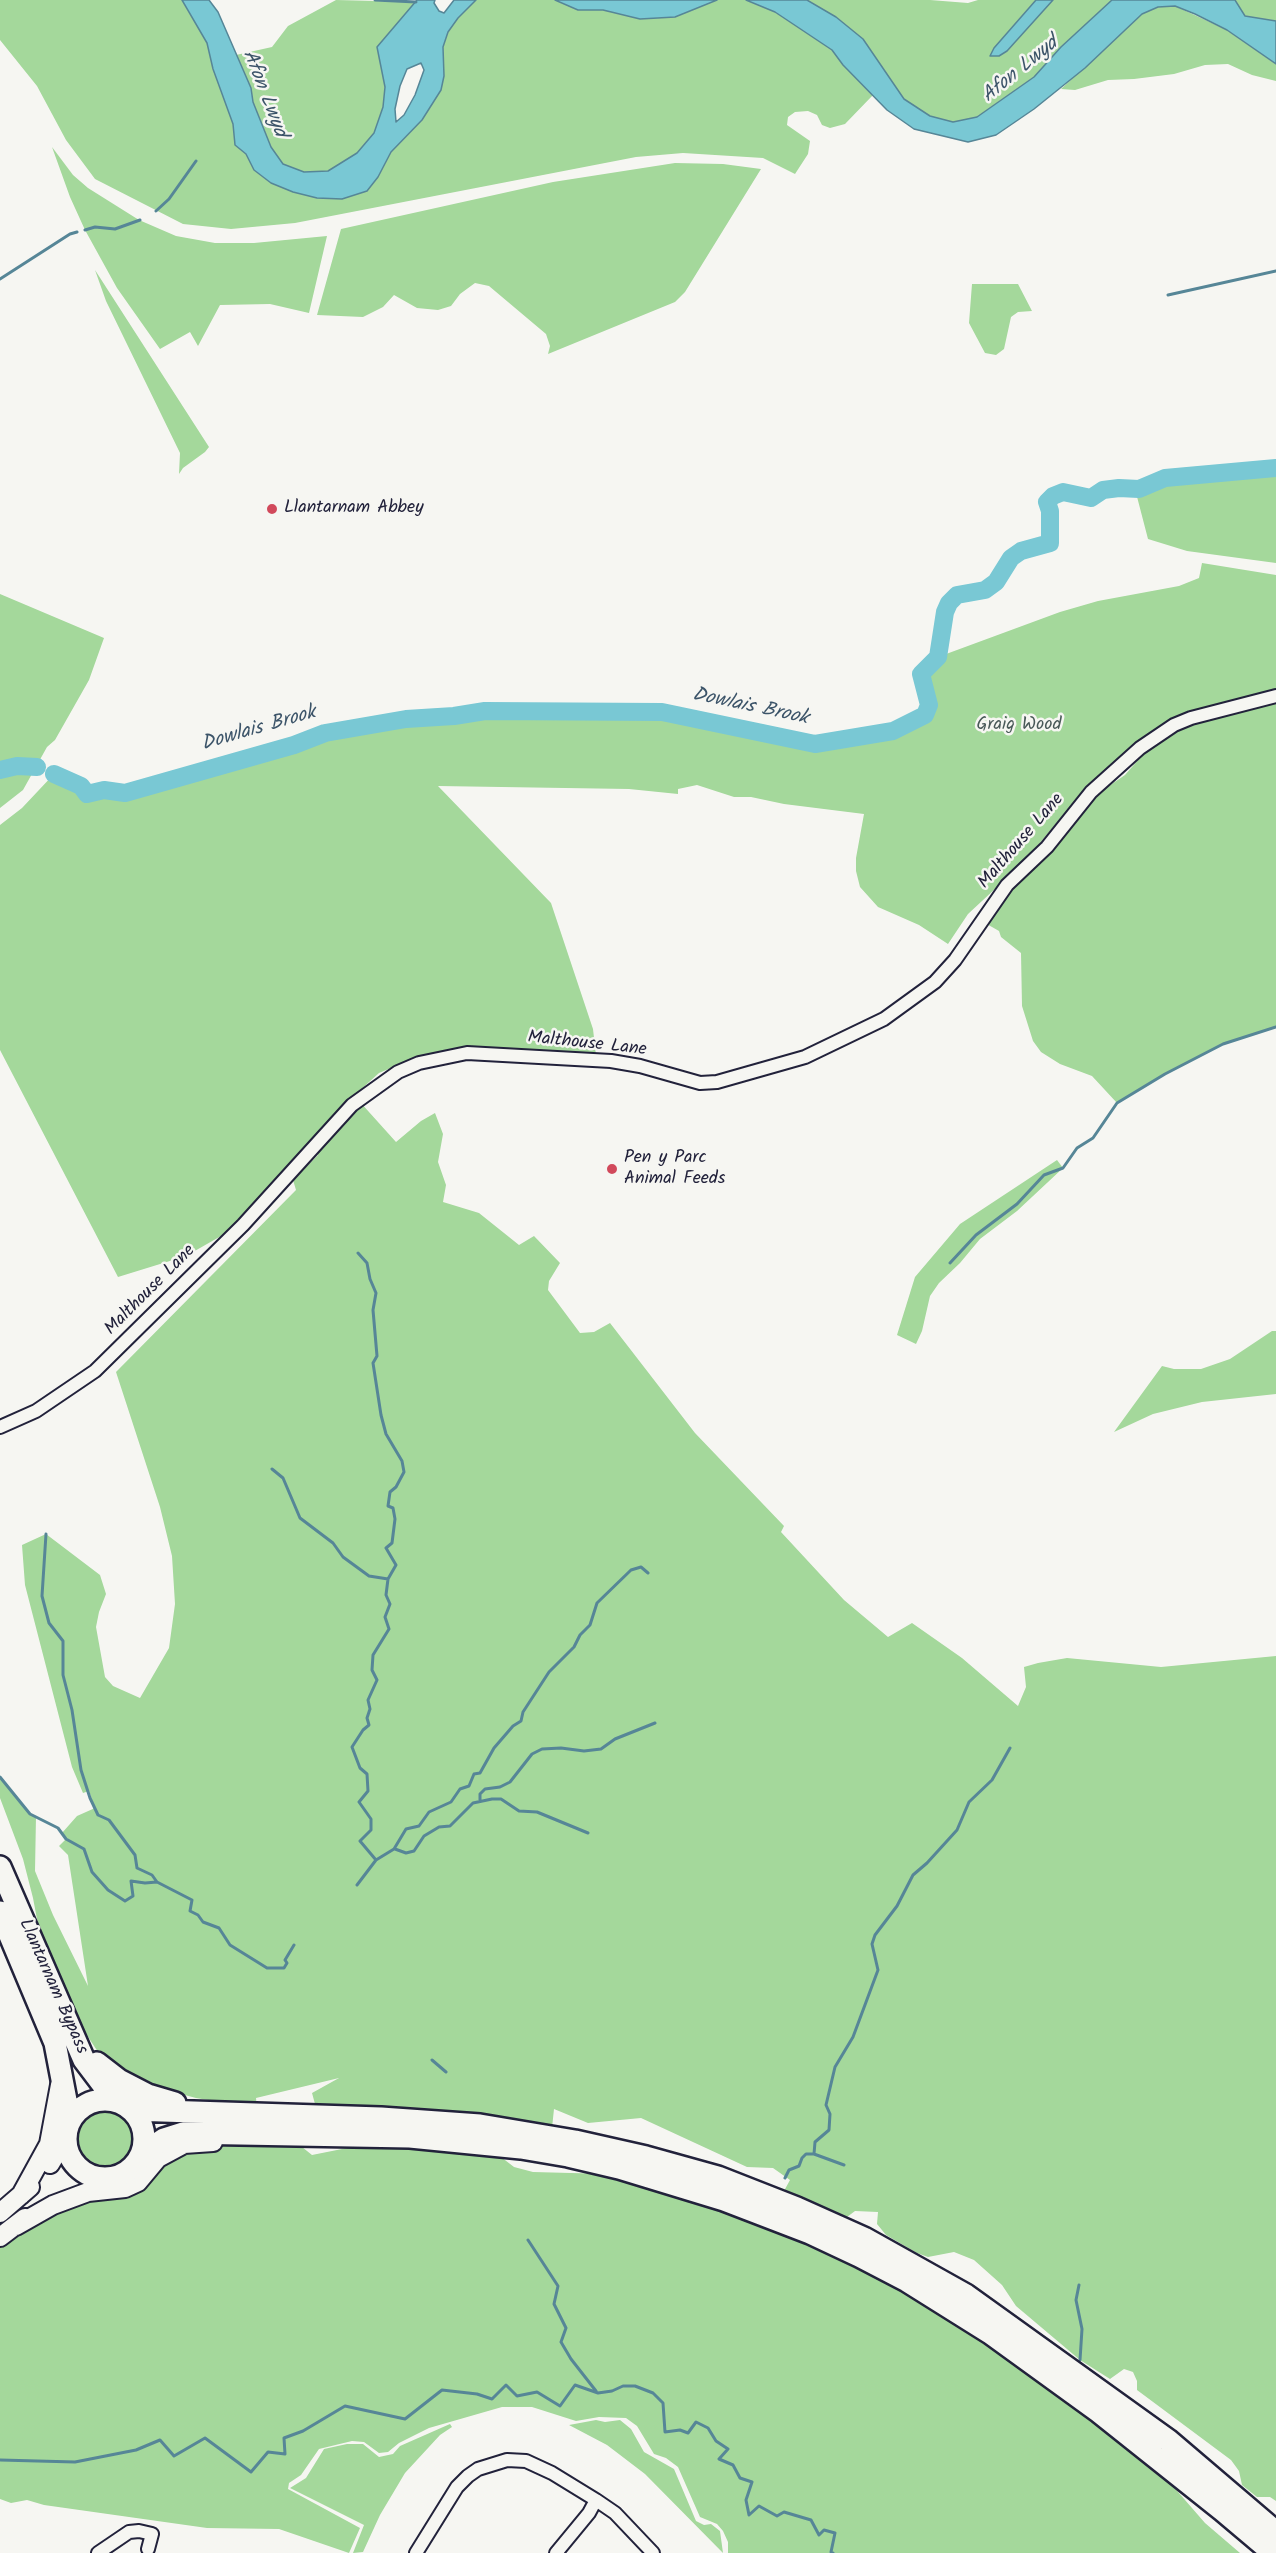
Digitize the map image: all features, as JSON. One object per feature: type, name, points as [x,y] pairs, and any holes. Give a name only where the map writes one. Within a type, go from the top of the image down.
[{"type":"highway","name":"Llantarnam Bypass","points":[[0,1867],[84,2061],[123,2105]]},
{"type":"highway","name":"Llantarnam Bypass","points":[[0,1912],[55,2043],[62,2076],[68,2130]]},
{"type":"highway","points":[[70,2030],[95,2061],[118,2080],[148,2095],[207,2112]]},
{"type":"highway","points":[[1273,2553],[1099,2412],[990,2333],[908,2281],[810,2233],[689,2187],[567,2156],[521,2148],[410,2137],[268,2134],[183,2133],[164,2139],[142,2154],[127,2172],[105,2179],[82,2172],[73,2163],[67,2151],[68,2130],[78,2110],[89,2103],[102,2100],[123,2105],[207,2112],[381,2118],[480,2125],[537,2133],[646,2157],[718,2177],[797,2208],[864,2238],[966,2295],[1168,2440],[1276,2532]]},
{"type":"highway","points":[[123,2105],[139,2119],[144,2130],[145,2143],[142,2154]]},
{"type":"main road","points":[[21,2195],[49,2144],[62,2076]]},
{"type":"main road","points":[[0,2213],[45,2173],[68,2130]]},
{"type":"main road","points":[[0,2237],[53,2205],[88,2192],[125,2188],[138,2182],[158,2158],[184,2144],[242,2141],[268,2134]]},
{"type":"main road","points":[[16,2226],[47,2200],[93,2177]]},
{"type":"street","name":"Malthouse Lane","points":[[0,1427],[36,1411],[95,1371],[243,1225],[352,1105],[364,1094],[399,1072],[419,1063],[467,1053],[611,1061],[640,1065],[700,1083],[717,1083],[805,1057],[884,1019],[935,982],[955,960],[1007,885],[1047,847],[1091,792],[1140,747],[1166,730],[1191,718],[1276,696]]},
{"type":"street","points":[[416,2553],[458,2487],[478,2469],[507,2460],[526,2461],[552,2473],[596,2500],[615,2513],[653,2553]]},
{"type":"street","points":[[556,2553],[596,2500]]},
{"type":"street","points":[[98,2553],[129,2532],[139,2531],[152,2534],[148,2549]]},
{"type":"green space","points":[[0,0],[182,0],[207,43],[213,69],[233,124],[235,145],[246,154],[254,170],[271,183],[317,198],[378,177],[391,152],[422,120],[441,90],[444,76],[443,47],[448,32],[476,0],[555,0],[578,10],[603,10],[640,19],[717,0],[746,0],[775,12],[812,35],[832,50],[843,65],[873,95],[845,124],[830,128],[822,125],[817,115],[808,111],[795,112],[788,117],[787,125],[810,141],[808,154],[795,174],[763,158],[683,153],[636,157],[295,223],[231,229],[183,224],[95,179],[66,140],[37,86],[0,40]]},
{"type":"green space","points":[[336,0],[416,2],[377,47],[385,87],[383,107],[374,133],[357,154],[328,171],[304,172],[283,164],[271,147],[253,102],[251,88],[236,55],[272,47],[288,26]]},
{"type":"green space","points":[[807,0],[930,0],[968,3],[978,0],[1036,0],[994,48],[991,56],[999,56],[1053,0],[1112,0],[1061,47],[1034,77],[977,117],[953,122],[930,116],[904,99],[836,17]]},
{"type":"green space","points":[[1235,0],[1276,0],[1276,21],[1245,16]]},
{"type":"green space","points":[[1175,6],[1227,30],[1276,64],[1276,81],[1252,75],[1228,64],[1205,65],[1174,74],[1108,80],[1075,90],[1061,89],[1142,14],[1158,7]]},
{"type":"green space","points":[[52,147],[73,175],[88,188],[139,220],[176,236],[215,243],[254,243],[327,236],[309,313],[270,304],[220,305],[198,346],[190,332],[160,349],[117,288],[85,230]]},
{"type":"green space","points":[[675,163],[723,164],[761,169],[685,292],[675,302],[548,354],[550,346],[546,334],[489,286],[475,283],[460,294],[451,306],[438,310],[417,308],[394,295],[383,307],[363,317],[317,315],[341,229],[553,182]]},
{"type":"green space","points":[[95,270],[209,447],[179,474],[180,453],[106,301]]},
{"type":"green space","points":[[972,284],[1018,284],[1032,311],[1018,312],[1011,317],[1004,349],[996,355],[985,353],[969,323]]},
{"type":"green space","points":[[1276,468],[1276,563],[1187,551],[1148,539],[1135,489],[1165,478]]},
{"type":"green space","name":"Graig Wood","points":[[1202,563],[1276,575],[1276,692],[1210,707],[1103,774],[1074,802],[1024,862],[968,914],[948,944],[919,925],[878,907],[860,887],[856,858],[864,814],[784,804],[751,797],[734,797],[697,785],[678,789],[678,794],[629,789],[438,786],[551,903],[593,1029],[596,1055],[466,1048],[412,1059],[379,1073],[336,1112],[289,1170],[251,1211],[221,1236],[186,1256],[118,1277],[0,1050],[0,825],[22,808],[54,774],[81,786],[87,794],[104,790],[125,793],[294,745],[325,733],[406,719],[454,716],[485,711],[662,712],[815,744],[875,735],[894,731],[925,715],[928,705],[921,674],[938,657],[1060,612],[1098,601],[1179,586],[1199,578]]},
{"type":"green space","points":[[0,594],[104,638],[89,680],[55,740],[47,747],[23,790],[0,808]]},
{"type":"green space","points":[[1276,702],[1276,1027],[1223,1044],[1165,1074],[1117,1103],[1092,1076],[1060,1064],[1041,1052],[1033,1041],[1022,1006],[1021,953],[1001,937],[999,931],[985,923],[1006,896],[1041,862],[1100,792],[1125,775],[1146,751],[1163,737],[1181,728],[1232,711]]},
{"type":"green space","points":[[360,1102],[396,1142],[421,1121],[435,1113],[443,1134],[438,1162],[446,1185],[443,1202],[479,1213],[519,1245],[534,1236],[560,1263],[549,1281],[548,1290],[580,1333],[594,1332],[610,1323],[695,1433],[784,1526],[781,1532],[844,1600],[888,1637],[912,1623],[962,1658],[1018,1706],[1026,1687],[1024,1667],[1038,1663],[1067,1658],[1161,1667],[1276,1656],[1276,2501],[1270,2497],[1257,2497],[1242,2485],[1239,2471],[1231,2460],[1137,2390],[1137,2381],[1133,2372],[1124,2369],[1110,2379],[1080,2360],[1016,2306],[1002,2285],[974,2260],[954,2252],[928,2257],[917,2253],[886,2235],[877,2224],[878,2212],[855,2211],[847,2217],[784,2191],[790,2180],[773,2168],[747,2167],[641,2118],[588,2123],[554,2109],[552,2128],[322,2109],[315,2104],[312,2093],[339,2078],[256,2098],[257,2108],[196,2098],[151,2086],[118,2072],[98,2052],[77,2020],[40,1935],[23,1859],[0,1798],[0,1777],[30,1814],[36,1816],[35,1871],[53,1915],[88,1986],[68,1855],[59,1846],[66,1839],[62,1833],[77,1816],[95,1808],[89,1791],[83,1793],[72,1767],[25,1585],[22,1545],[46,1534],[100,1575],[106,1594],[96,1627],[105,1677],[113,1686],[140,1698],[169,1648],[175,1604],[172,1556],[160,1507],[116,1372],[296,1190],[293,1180],[318,1155],[318,1148]]},
{"type":"green space","points":[[1057,1160],[1063,1168],[1017,1211],[980,1239],[939,1283],[930,1296],[922,1331],[916,1344],[897,1335],[915,1277],[960,1224]]},
{"type":"green space","points":[[1272,1331],[1276,1331],[1276,1394],[1202,1402],[1153,1414],[1114,1432],[1162,1366],[1174,1369],[1201,1369],[1230,1359]]},
{"type":"green space","points":[[105,2109],[126,2118],[135,2139],[126,2160],[105,2169],[84,2160],[75,2139],[84,2118]]},
{"type":"green space","points":[[200,2146],[302,2147],[312,2155],[347,2148],[406,2147],[501,2157],[514,2167],[533,2172],[609,2174],[716,2204],[834,2254],[910,2293],[1029,2371],[1152,2462],[1205,2523],[1240,2553],[728,2553],[728,2542],[723,2531],[717,2524],[700,2517],[678,2467],[666,2458],[654,2454],[637,2426],[626,2418],[599,2417],[576,2421],[532,2407],[502,2407],[429,2428],[399,2443],[388,2452],[379,2453],[364,2442],[352,2441],[319,2449],[301,2475],[289,2483],[288,2489],[360,2528],[349,2553],[279,2529],[207,2528],[44,2505],[27,2500],[11,2503],[0,2499],[0,2245],[22,2228]]},
{"type":"green space","points":[[596,2420],[605,2422],[620,2420],[631,2429],[644,2452],[674,2469],[696,2521],[704,2525],[711,2524],[720,2531],[723,2553],[645,2474],[607,2445],[569,2425]]},
{"type":"green space","points":[[450,2424],[452,2427],[440,2435],[405,2473],[380,2515],[363,2552],[353,2553],[364,2525],[290,2488],[306,2478],[324,2449],[347,2444],[363,2444],[379,2457],[393,2454],[400,2446]]},
{"type":"water","points":[[182,0],[209,0],[218,12],[251,88],[253,102],[271,147],[283,164],[304,172],[328,171],[357,153],[374,133],[383,107],[385,87],[377,47],[417,0],[435,0],[434,3],[439,11],[444,13],[454,0],[476,0],[448,32],[443,47],[444,76],[441,90],[422,120],[391,152],[378,177],[367,191],[342,199],[317,198],[293,192],[271,183],[254,170],[246,154],[235,145],[233,124],[213,69],[207,43]],"holes":[[[421,63],[424,70],[415,95],[404,115],[396,122],[395,109],[400,86],[407,69]]]},
{"type":"water","points":[[555,0],[717,0],[675,17],[640,19],[603,10],[578,10]]},
{"type":"water","points":[[746,0],[807,0],[836,17],[863,39],[904,99],[930,116],[953,122],[977,117],[1034,77],[1061,47],[1112,0],[1235,0],[1245,16],[1276,21],[1276,64],[1227,30],[1195,14],[1175,6],[1158,7],[1142,14],[1085,68],[1034,109],[996,135],[968,142],[914,129],[887,110],[843,65],[832,50],[775,12]]},
{"type":"water","points":[[1036,0],[1053,0],[1007,51],[999,56],[990,56],[994,48]]},
{"type":"waterway","points":[[375,0],[416,2]]},
{"type":"waterway","points":[[156,211],[169,199],[196,161]]},
{"type":"waterway","points":[[85,230],[95,227],[115,229],[140,220]]},
{"type":"waterway","points":[[0,279],[70,234],[77,232]]},
{"type":"waterway","points":[[1168,295],[1276,271]]},
{"type":"waterway","name":"Dowlais Brook","points":[[54,774],[81,786],[87,794],[104,790],[125,793],[294,745],[325,733],[406,719],[454,716],[485,711],[662,712],[815,744],[893,731],[925,715],[929,705],[921,674],[938,657],[945,612],[949,603],[957,595],[985,590],[996,582],[1011,558],[1021,551],[1050,543],[1050,511],[1047,502],[1053,496],[1063,492],[1091,498],[1103,490],[1139,489],[1165,478],[1276,468]]},
{"type":"waterway","name":"Dowlais Brook","points":[[0,770],[17,766],[37,767]]},
{"type":"waterway","points":[[950,1263],[976,1235],[1017,1204],[1044,1175],[1063,1168],[1077,1148],[1093,1138],[1117,1103],[1165,1074],[1223,1044],[1276,1027]]},
{"type":"waterway","points":[[358,1253],[367,1263],[376,1293],[373,1310],[377,1356],[373,1363],[381,1415],[386,1434],[402,1461],[404,1472],[396,1487],[390,1492],[388,1506],[393,1508],[395,1519],[392,1543],[386,1548],[396,1565],[388,1579],[386,1595],[390,1604],[385,1617],[389,1629],[373,1655],[372,1670],[377,1680],[368,1700],[369,1725],[352,1747],[360,1768],[367,1774],[368,1791],[359,1802],[371,1819],[371,1830],[360,1841],[376,1860]]},
{"type":"waterway","points":[[272,1469],[283,1478],[300,1518],[333,1543],[343,1557],[369,1576],[388,1579]]},
{"type":"waterway","points":[[46,1534],[42,1596],[49,1623],[63,1641],[63,1675],[72,1710],[81,1770],[98,1815],[109,1820],[135,1855],[137,1868],[152,1875],[157,1882]]},
{"type":"waterway","points":[[357,1885],[376,1860],[394,1849],[406,1829],[419,1826],[429,1812],[451,1802],[460,1789],[469,1786],[474,1774],[480,1773],[494,1748],[513,1726],[521,1721],[523,1712],[549,1672],[574,1647],[580,1635],[590,1625],[597,1603],[631,1570],[641,1567],[648,1573]]},
{"type":"waterway","points":[[480,1800],[480,1794],[485,1789],[500,1787],[510,1782],[532,1754],[542,1749],[561,1748],[584,1751],[601,1749],[615,1739],[655,1723]]},
{"type":"waterway","points":[[785,2178],[789,2170],[799,2166],[806,2154],[814,2154],[815,2142],[829,2130],[830,2114],[826,2105],[835,2067],[853,2037],[878,1970],[872,1944],[875,1935],[897,1906],[913,1875],[957,1830],[969,1802],[992,1780],[1010,1748]]},
{"type":"waterway","points":[[0,1777],[30,1814],[58,1828],[66,1839],[84,1849],[92,1872],[108,1890],[125,1901],[133,1896],[131,1881],[157,1882],[192,1900],[190,1911],[198,1915],[203,1922],[219,1928],[230,1945],[267,1968],[284,1968],[287,1963],[285,1960],[294,1945]]},
{"type":"waterway","points":[[395,1849],[406,1853],[414,1851],[424,1836],[439,1827],[450,1826],[473,1803],[492,1799],[501,1799],[519,1811],[537,1812],[588,1833]]},
{"type":"waterway","points":[[432,2060],[446,2072]]},
{"type":"waterway","points":[[814,2154],[844,2165]]},
{"type":"waterway","points":[[528,2240],[558,2286],[554,2304],[566,2328],[561,2342],[596,2391]]},
{"type":"waterway","points":[[1079,2285],[1076,2300],[1082,2329],[1080,2360]]},
{"type":"waterway","points":[[0,2460],[75,2462],[136,2450],[160,2440],[174,2456],[205,2438],[251,2472],[268,2452],[285,2454],[284,2438],[303,2431],[345,2406],[405,2419],[442,2390],[477,2394],[492,2399],[506,2385],[517,2396],[537,2392],[560,2406],[575,2385],[598,2393],[612,2391],[623,2386],[635,2386],[653,2393],[663,2403],[665,2432],[680,2430],[688,2433],[696,2422],[708,2428],[716,2441],[728,2449],[719,2459],[733,2465],[740,2478],[752,2482],[746,2500],[749,2515],[759,2506],[777,2516],[784,2512],[811,2520],[819,2535],[824,2530],[835,2533],[831,2552],[833,2553]]},
{"type":"place","name":"Llantarnam Abbey","points":[[272,509]]},
{"type":"place","name":"Pen y Parc Animal Feeds","points":[[612,1169]]},
{"type":"water label","name":"Afon Lwyd","points":[[1021,71]]},
{"type":"water label","name":"Afon Lwyd","points":[[263,94]]}]
